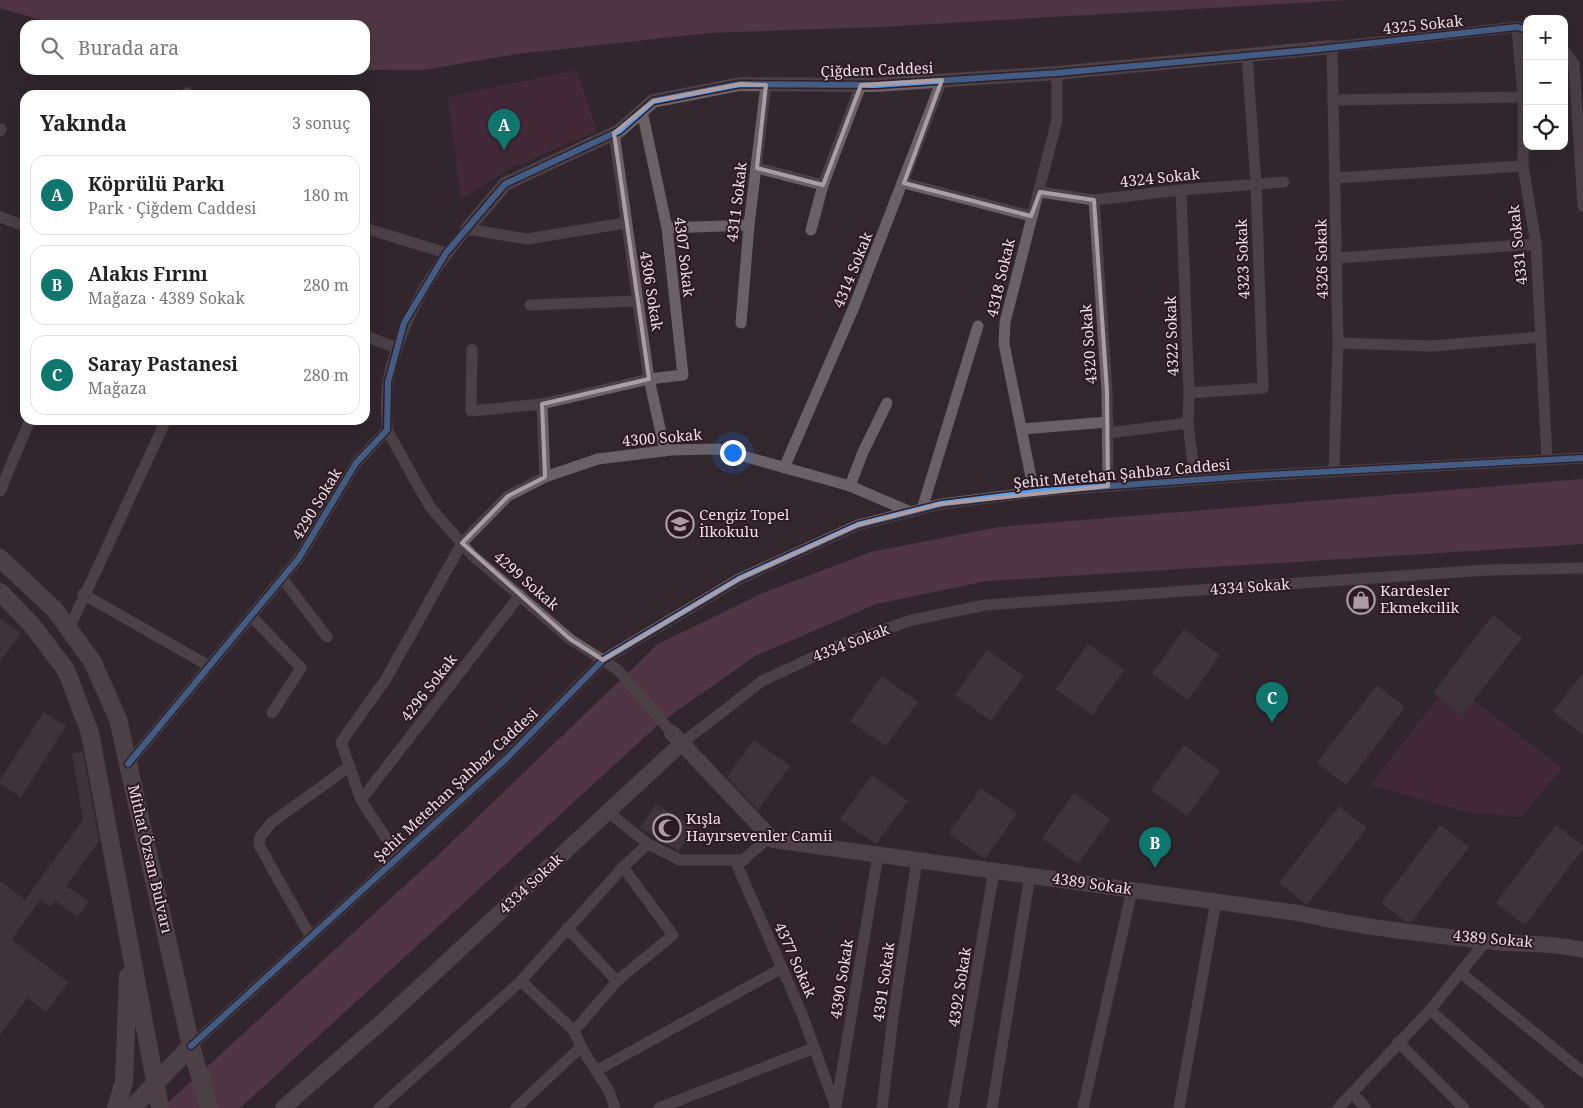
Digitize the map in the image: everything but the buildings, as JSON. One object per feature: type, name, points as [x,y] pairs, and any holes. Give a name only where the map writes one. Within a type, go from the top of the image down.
[{"type":"main road","name":"Mithat Özsan Bulvarı","points":[[0,558],[55,610],[69,628],[92,661],[118,719],[191,1046],[209,1108]]},
{"type":"main road","points":[[0,592],[31,624],[66,670],[90,733],[158,1095]]},
{"type":"main road","name":"4334 Sokak","points":[[283,1108],[385,1019],[608,812],[677,738]]},
{"type":"main road","points":[[677,738],[770,837]]},
{"type":"main road","name":"4389 Sokak","points":[[770,837],[773,840],[1298,913],[1330,920],[1486,941],[1558,944],[1583,950]]},
{"type":"main road","points":[[116,1108],[124,1082],[129,944]]},
{"type":"main road","points":[[132,1108],[158,1095],[169,1069],[191,1046]]},
{"type":"main road","points":[[169,1069],[191,1066],[197,1070]]},
{"type":"street","name":"4325 Sokak","points":[[1332,47],[1522,29]]},
{"type":"street","name":"4331 Sokak","points":[[1522,29],[1523,97]]},
{"type":"street","name":"Çiğdem Caddesi","points":[[467,229],[505,184],[614,134],[653,101],[740,84],[861,85],[942,80],[1057,72],[1332,47]]},
{"type":"street","name":"4326 Sokak","points":[[1332,47],[1334,178],[1338,258],[1338,343],[1334,471]]},
{"type":"street","name":"4323 Sokak","points":[[1189,393],[1263,388],[1256,184],[1247,55]]},
{"type":"street","points":[[1568,56],[1574,64],[1583,206]]},
{"type":"street","name":"4318 Sokak","points":[[1034,492],[1004,344],[1005,322],[1057,120],[1057,72]]},
{"type":"street","name":"4314 Sokak","points":[[784,468],[854,308],[904,183],[942,80]]},
{"type":"street","name":"4311 Sokak","points":[[741,323],[748,225],[757,168],[766,85]]},
{"type":"street","points":[[811,230],[823,185],[861,85]]},
{"type":"street","points":[[1333,100],[1523,97]]},
{"type":"street","name":"4331 Sokak","points":[[1523,105],[1523,166],[1536,244],[1547,460]]},
{"type":"street","name":"4307 Sokak","points":[[642,111],[667,228],[683,375],[649,379]]},
{"type":"street","name":"4306 Sokak","points":[[614,134],[625,223],[649,379],[665,451]]},
{"type":"street","points":[[1334,178],[1523,166]]},
{"type":"street","points":[[757,168],[823,185]]},
{"type":"street","name":"4324 Sokak","points":[[1040,192],[1094,200],[1181,190],[1284,182]]},
{"type":"street","points":[[904,183],[1031,216]]},
{"type":"street","name":"4322 Sokak","points":[[1181,190],[1189,393],[1188,423],[1195,480]]},
{"type":"street","name":"4320 Sokak","points":[[1094,200],[1108,428],[1108,486]]},
{"type":"street","points":[[0,217],[20,224]]},
{"type":"street","points":[[387,430],[388,382],[404,323],[446,253],[467,229],[527,239],[625,223]]},
{"type":"street","points":[[667,228],[748,225]]},
{"type":"street","points":[[370,230],[446,253]]},
{"type":"street","points":[[1338,258],[1536,244]]},
{"type":"street","points":[[530,305],[637,301]]},
{"type":"street","points":[[917,511],[978,326]]},
{"type":"street","points":[[1338,343],[1431,346],[1541,337]]},
{"type":"street","points":[[370,338],[398,348]]},
{"type":"street","points":[[472,349],[470,411],[542,404],[649,379]]},
{"type":"street","points":[[850,486],[863,452],[887,403]]},
{"type":"street","points":[[542,404],[545,477]]},
{"type":"street","points":[[1022,429],[1108,428],[1188,423]]},
{"type":"street","points":[[0,491],[28,425]]},
{"type":"street","points":[[69,628],[83,594],[164,425]]},
{"type":"street","name":"4299 Sokak","points":[[387,430],[430,507],[462,543],[570,639],[618,670],[677,738]]},
{"type":"street","name":"4290 Sokak","points":[[128,764],[299,558],[356,462],[387,430]]},
{"type":"street","name":"4300 Sokak","points":[[350,766],[341,742],[386,679],[462,543],[508,496],[545,477],[598,458],[718,448],[850,486],[917,511]]},
{"type":"street","name":"Şehit Metehan Şahbaz Caddesi","points":[[191,1046],[398,856],[506,760],[603,660],[739,579],[858,525],[917,511],[1034,492],[1334,471],[1583,458]]},
{"type":"street","name":"4334 Sokak","points":[[677,738],[762,681],[839,645],[912,620],[985,605],[1487,570],[1583,568]]},
{"type":"street","points":[[282,578],[327,637]]},
{"type":"street","points":[[83,594],[209,666]]},
{"type":"street","name":"4296 Sokak","points":[[361,800],[520,596]]},
{"type":"street","points":[[251,616],[301,668],[272,713]]},
{"type":"street","points":[[310,936],[259,845],[260,837],[272,823],[350,766],[361,800],[398,856]]},
{"type":"street","points":[[608,812],[648,844],[680,860],[744,860],[770,837]]},
{"type":"street","points":[[379,1108],[521,982],[622,868],[648,844]]},
{"type":"street","name":"4390 Sokak","points":[[836,1108],[878,855]]},
{"type":"street","name":"4377 Sokak","points":[[744,860],[738,865],[782,968],[836,1108]]},
{"type":"street","name":"4391 Sokak","points":[[882,1108],[893,1017],[917,860]]},
{"type":"street","points":[[574,1031],[617,981],[673,935],[622,868]]},
{"type":"street","name":"4392 Sokak","points":[[953,1108],[994,871]]},
{"type":"street","points":[[992,1108],[1030,875]]},
{"type":"street","points":[[1083,1108],[1132,890]]},
{"type":"street","points":[[1180,1107],[1216,902]]},
{"type":"street","points":[[567,928],[617,981]]},
{"type":"street","points":[[1338,1108],[1430,1010],[1486,941]]},
{"type":"street","points":[[596,1071],[782,968]]},
{"type":"street","points":[[1461,973],[1583,1072]]},
{"type":"street","points":[[521,982],[574,1031],[581,1047],[609,1091],[615,1108]]},
{"type":"street","points":[[1430,1010],[1540,1108]]},
{"type":"street","points":[[1398,1042],[1464,1108]]},
{"type":"street","points":[[516,1108],[581,1047]]},
{"type":"street","points":[[660,1108],[814,1048]]},
{"type":"street","points":[[1352,1093],[1366,1108]]},
{"type":"highlighted area","points":[[942,80],[904,183],[1031,216],[1040,192],[1094,200],[1107,391],[1108,486],[941,504],[858,525],[739,579],[603,660],[570,639],[462,543],[508,496],[545,477],[542,404],[649,379],[614,133],[653,101],[740,84],[766,85],[757,168],[823,185],[861,85]]},
{"type":"shaded area","points":[[0,0],[1349,0],[878,27],[709,33],[516,54],[423,70],[370,70],[370,20],[42,20],[0,8]]},
{"type":"shaded area","points":[[577,70],[597,131],[509,169],[461,199],[448,97]]},
{"type":"shaded area","points":[[1583,479],[1583,544],[986,581],[876,604],[755,656],[660,723],[240,1108],[162,1108],[435,858],[658,644],[763,593],[871,552],[999,527]]},
{"type":"shaded area","points":[[1450,682],[1562,768],[1521,817],[1467,812],[1371,785]]},
{"type":"cycle path","points":[[128,764],[299,558],[356,463],[387,430],[388,382],[404,323],[446,253],[505,184],[619,131],[653,101],[740,84],[875,85],[1057,73],[1310,50],[1517,27],[1523,29]]},
{"type":"cycle path","points":[[191,1046],[506,759],[603,660],[739,579],[858,525],[941,504],[1043,491],[1249,476],[1583,458]]},
{"type":"place","name":"Köprülü Parkı","points":[[504,150]]},
{"type":"place","name":"Cengiz Topel İlkokulu","points":[[680,524]]},
{"type":"place","name":"Kardesler Ekmekcilik","points":[[1361,600]]},
{"type":"place","name":"Saray Pastanesi","points":[[1272,723]]},
{"type":"place","name":"Kışla Hayırsevenler Camii","points":[[667,828]]},
{"type":"place","name":"Alakıs Fırını","points":[[1155,868]]}]
